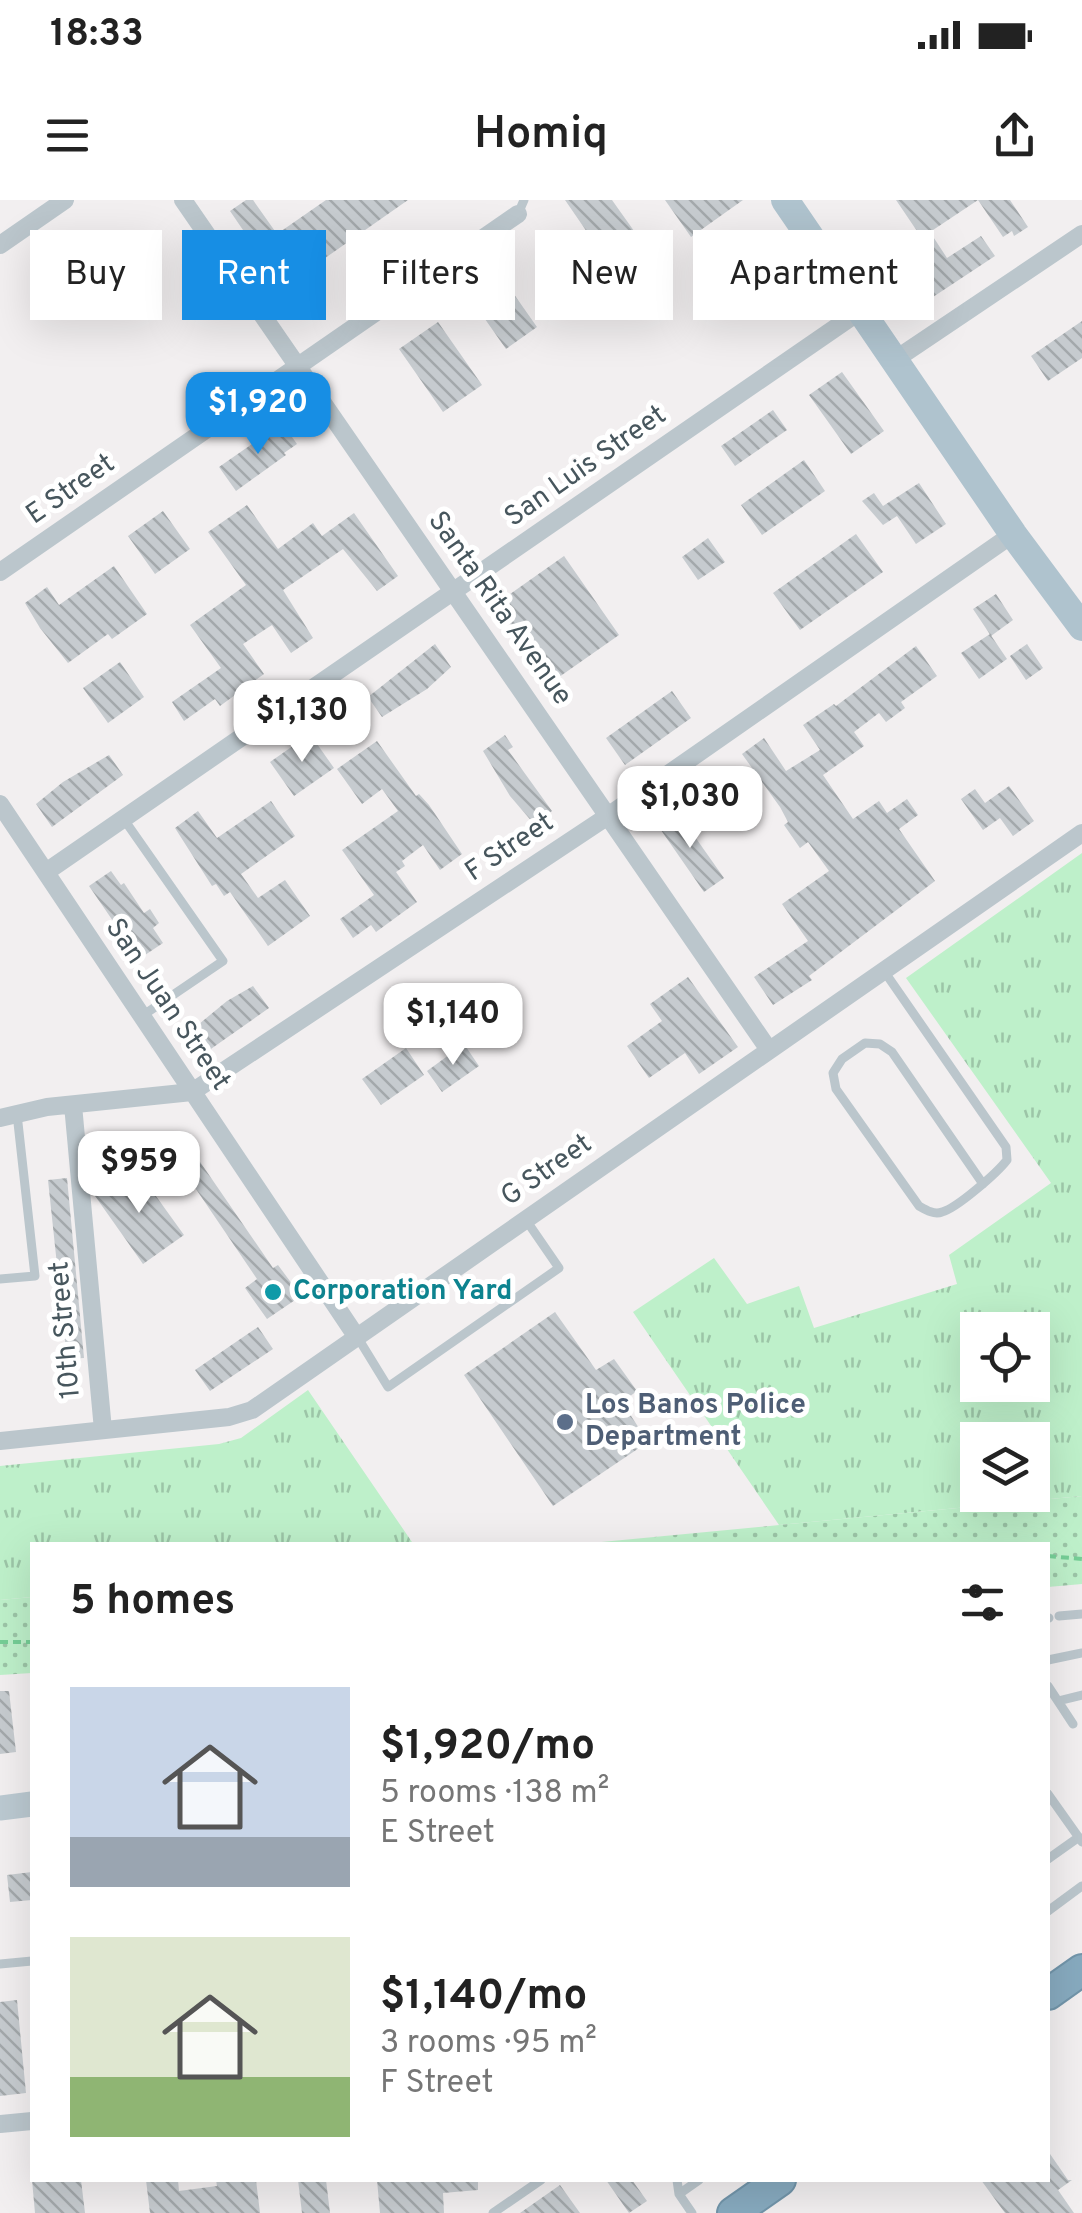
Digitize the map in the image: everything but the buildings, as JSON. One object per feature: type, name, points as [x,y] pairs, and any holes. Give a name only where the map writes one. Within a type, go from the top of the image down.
[{"type":"highway","points":[[1050,1993],[1082,1970]]},
{"type":"highway","points":[[732,2213],[777,2182]]},
{"type":"main road","points":[[785,200],[805,230]]},
{"type":"main road","points":[[866,320],[1013,534],[1079,615]]},
{"type":"street","points":[[0,246],[65,200]]},
{"type":"street","name":"Santa Rita Avenue","points":[[182,200],[769,1050]]},
{"type":"street","name":"E Street","points":[[0,572],[521,207]]},
{"type":"street","points":[[894,361],[1082,234]]},
{"type":"street","name":"San Luis Street","points":[[46,872],[847,320]]},
{"type":"street","name":"F Street","points":[[8,1116],[192,1092],[608,816],[1013,534]]},
{"type":"street","name":"San Juan Street","points":[[0,804],[356,1336]]},
{"type":"street","name":"G Street","points":[[0,1441],[229,1416],[252,1410],[1082,833]]},
{"type":"street","name":"10th Street","points":[[72,1105],[104,1430]]},
{"type":"street","points":[[0,1808],[30,1804]]},
{"type":"street","points":[[0,2124],[30,2121]]},
{"type":"lane","points":[[124,818],[223,960],[142,1016]]},
{"type":"lane","points":[[884,971],[1006,1146],[1007,1160],[982,1184],[942,1212],[931,1212],[919,1206],[836,1089],[833,1073],[842,1059],[866,1043],[880,1044],[892,1052],[982,1184]]},
{"type":"lane","points":[[0,1279],[35,1276],[8,1116]]},
{"type":"lane","points":[[356,1336],[388,1387],[559,1268],[526,1219]]},
{"type":"lane","points":[[1052,1617],[1082,1614]]},
{"type":"lane","points":[[1050,1660],[1082,1653]]},
{"type":"lane","points":[[1050,1689],[1074,1724]]},
{"type":"lane","points":[[1058,1702],[1082,1695]]},
{"type":"lane","points":[[1050,1797],[1080,1839],[1050,1858]]},
{"type":"lane","points":[[1050,1910],[1082,1886]]},
{"type":"lane","points":[[0,1964],[30,1961]]},
{"type":"lane","points":[[492,2213],[538,2182]]},
{"type":"lane","points":[[677,2182],[678,2194],[692,2213]]},
{"type":"lane","points":[[678,2194],[697,2182]]},
{"type":"path","points":[[1050,1556],[1082,1559]]},
{"type":"path","points":[[0,1642],[30,1642]]},
{"type":"green space","points":[[1082,853],[1082,1496],[1050,1499],[1050,1422],[960,1422],[960,1508],[779,1525],[633,1312],[714,1258],[747,1304],[799,1286],[814,1328],[957,1284],[949,1255],[1051,1183],[906,978]]},
{"type":"green space","points":[[308,1390],[412,1542],[30,1542],[30,1597],[0,1600],[0,1466],[219,1444],[241,1438]]},
{"type":"green space","points":[[1082,1496],[1082,1584],[1050,1587],[1050,1542],[601,1542],[960,1508],[960,1512],[1050,1512],[1050,1499]]},
{"type":"green space","points":[[30,1597],[30,1673],[0,1675],[0,1600]]},
{"type":"place","name":"Corporation Yard","points":[[273,1292]]},
{"type":"place","name":"Los Banos Police Department","points":[[565,1422]]}]
